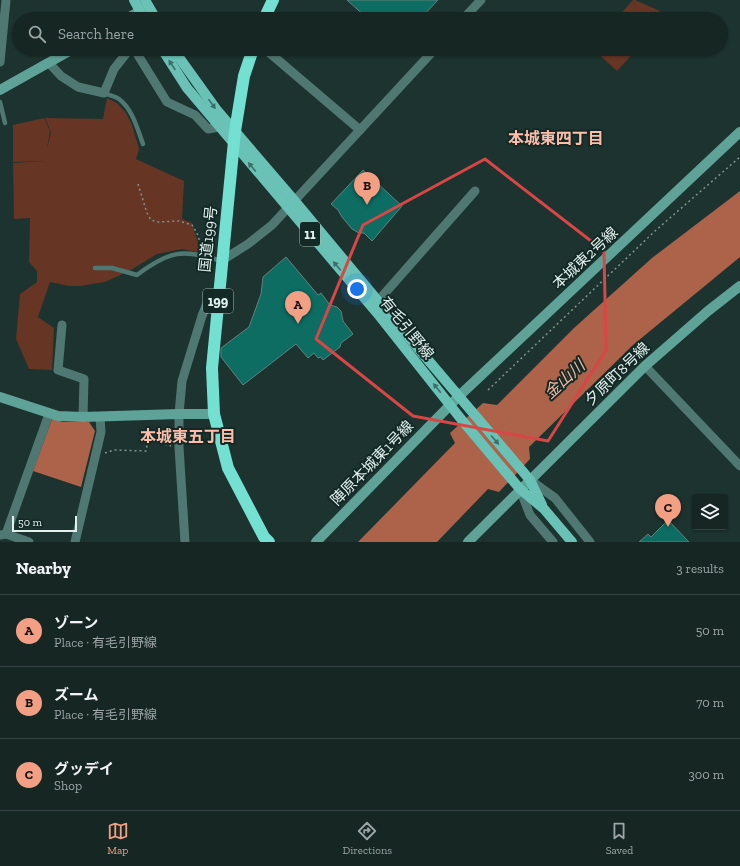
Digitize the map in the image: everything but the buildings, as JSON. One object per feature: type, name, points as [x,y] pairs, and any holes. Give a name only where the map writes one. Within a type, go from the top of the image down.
[{"type":"highway","points":[[267,12],[273,0]]},
{"type":"highway","name":"国道199号","points":[[251,56],[244,76],[235,131],[221,261],[212,368],[214,414],[228,468],[266,540]]},
{"type":"main road","points":[[134,0],[144,9]]},
{"type":"main road","name":"有毛引野線","points":[[166,56],[187,88],[372,308],[461,419],[518,486],[544,509],[572,542]]},
{"type":"main road","name":"有毛引野線","points":[[178,56],[216,109],[527,477],[544,509]]},
{"type":"street","points":[[0,62],[6,0]]},
{"type":"street","points":[[470,12],[481,0]]},
{"type":"street","points":[[0,90],[61,56]]},
{"type":"street","points":[[49,63],[61,76],[78,88],[104,93],[114,69],[124,56]]},
{"type":"street","points":[[138,56],[167,102],[196,115],[208,129],[219,127]]},
{"type":"street","points":[[273,56],[360,130]]},
{"type":"street","points":[[221,261],[248,244],[272,225],[429,56]]},
{"type":"street","name":"本城東2号線","points":[[450,405],[740,132]]},
{"type":"street","points":[[378,301],[475,191]]},
{"type":"street","name":"夕原町8号線","points":[[468,542],[527,477],[645,366],[708,311],[740,286]]},
{"type":"street","points":[[185,542],[179,447],[179,414],[182,381],[208,301],[218,295]]},
{"type":"street","points":[[62,325],[58,370],[84,379],[83,417]]},
{"type":"street","points":[[645,366],[740,466]]},
{"type":"street","points":[[0,397],[58,416],[100,417],[214,414]]},
{"type":"street","name":"陣原本城東1号線","points":[[316,542],[450,405]]},
{"type":"street","points":[[29,542],[3,534],[49,414]]},
{"type":"street","points":[[75,542],[101,432],[100,417]]},
{"type":"street","points":[[527,477],[554,498],[590,542]]},
{"type":"street","points":[[518,486],[530,515],[553,542]]},
{"type":"lane","points":[[104,93],[118,98],[125,105],[133,118],[143,144]]},
{"type":"lane","points":[[0,102],[5,123]]},
{"type":"lane","points":[[95,268],[112,268],[137,275],[152,264],[170,255],[182,253],[204,255],[221,261]]},
{"type":"path","points":[[488,390],[654,231],[740,157]]},
{"type":"path","points":[[138,184],[147,213],[152,220],[157,222],[179,221],[192,224],[197,233],[204,255]]},
{"type":"path","points":[[96,455],[114,450],[146,451],[148,440],[174,446]]},
{"type":"highlighted area","points":[[485,159],[604,251],[606,350],[548,441],[413,416],[316,339],[363,225]]},
{"type":"shaded area","points":[[633,0],[660,11],[659,12],[622,12]]},
{"type":"shaded area","points":[[601,56],[631,56],[617,71]]},
{"type":"shaded area","points":[[107,98],[117,103],[126,113],[132,125],[139,149],[136,159],[184,181],[182,219],[192,223],[201,253],[182,249],[157,254],[131,270],[105,282],[80,286],[69,286],[50,282],[38,317],[54,328],[52,370],[29,369],[16,339],[20,294],[37,282],[37,271],[29,262],[30,218],[14,219],[13,163],[45,161],[13,162],[13,125],[44,118],[50,131],[47,149],[51,132],[45,118],[103,119]]},
{"type":"water","name":"金山川","points":[[740,191],[740,257],[633,345],[529,447],[530,459],[499,492],[488,489],[437,542],[358,542],[455,443],[450,433],[483,403],[497,405],[574,328],[652,258]]},
{"type":"water","points":[[52,419],[63,422],[89,422],[95,431],[81,487],[33,471]]},
{"type":"place","name":"ズーム","points":[[367,205]]},
{"type":"place","name":"ゾーン","points":[[298,324]]},
{"type":"place","name":"グッデイ","points":[[668,527]]},
{"type":"district","name":"本城東四丁目","points":[[556,138]]},
{"type":"district","name":"本城東五丁目","points":[[188,436]]}]
